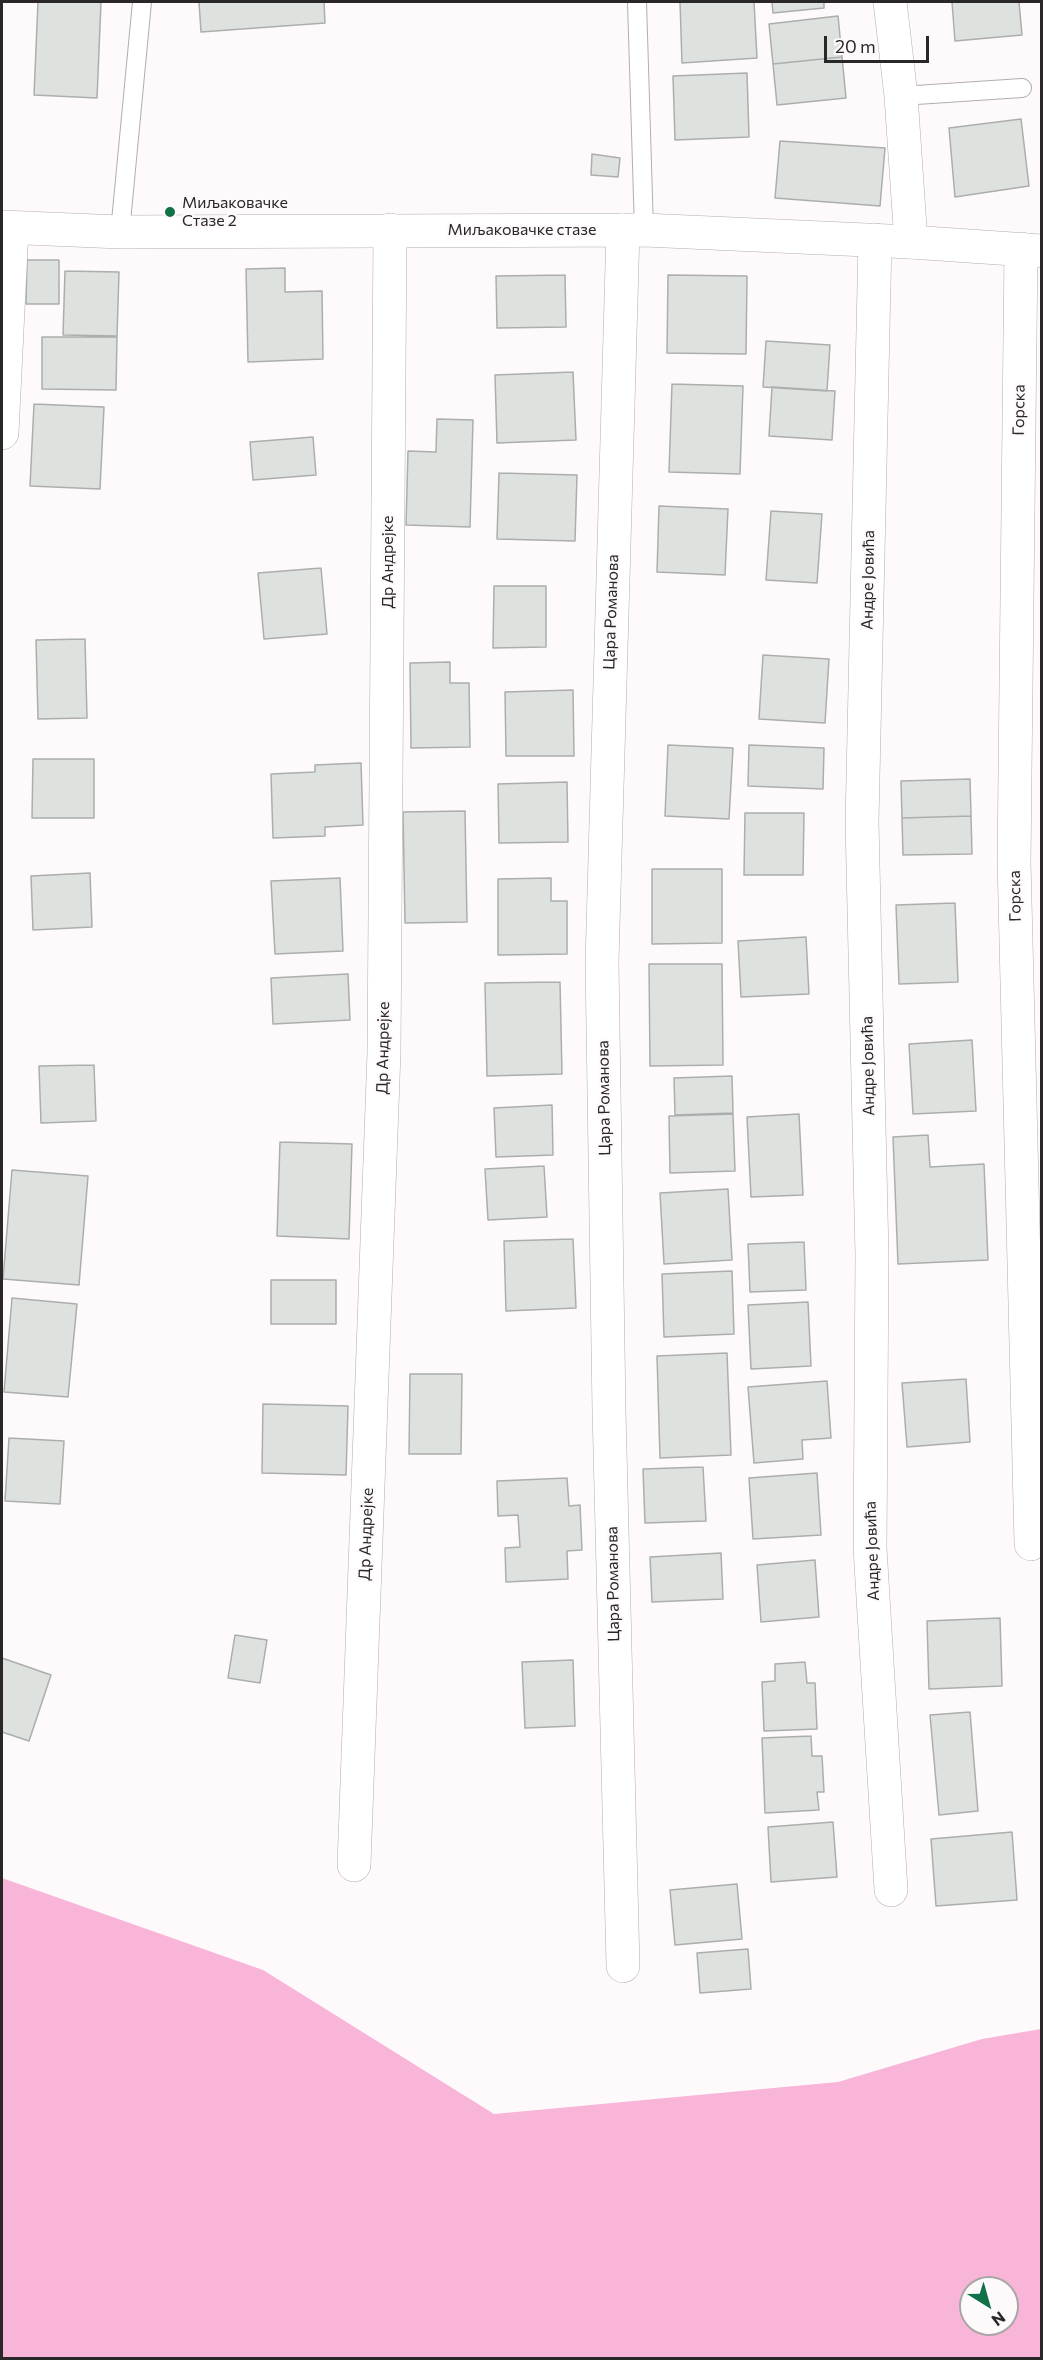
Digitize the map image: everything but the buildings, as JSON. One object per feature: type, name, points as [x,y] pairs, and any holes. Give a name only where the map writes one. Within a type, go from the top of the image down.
[{"type":"street","points":[[890,2],[901,96],[911,242]]},
{"type":"street","name":"Миљаковачке стазе","points":[[7,227],[120,232],[634,230],[875,240],[1031,250]]},
{"type":"street","points":[[2,433],[7,227]]},
{"type":"street","name":"Др Андрејке","points":[[354,1865],[384,1052],[390,230]]},
{"type":"street","name":"Цара Романова","points":[[622,1966],[609,1410],[602,962],[634,230]]},
{"type":"street","name":"Андре Јовића","points":[[875,240],[862,822],[872,1255],[870,1548],[891,1890]]},
{"type":"street","name":"Горска","points":[[1031,250],[1014,861],[1031,1544]]},
{"type":"lane","points":[[120,232],[142,2]]},
{"type":"lane","points":[[634,230],[637,2]]},
{"type":"lane","points":[[901,96],[1022,88]]},
{"type":"shaded area","points":[[2,1878],[263,1970],[494,2114],[838,2082],[982,2039],[1041,2029],[1041,2358],[2,2358]]},
{"type":"place","name":"Миљаковачке Стазе 2","points":[[170,212]]}]
